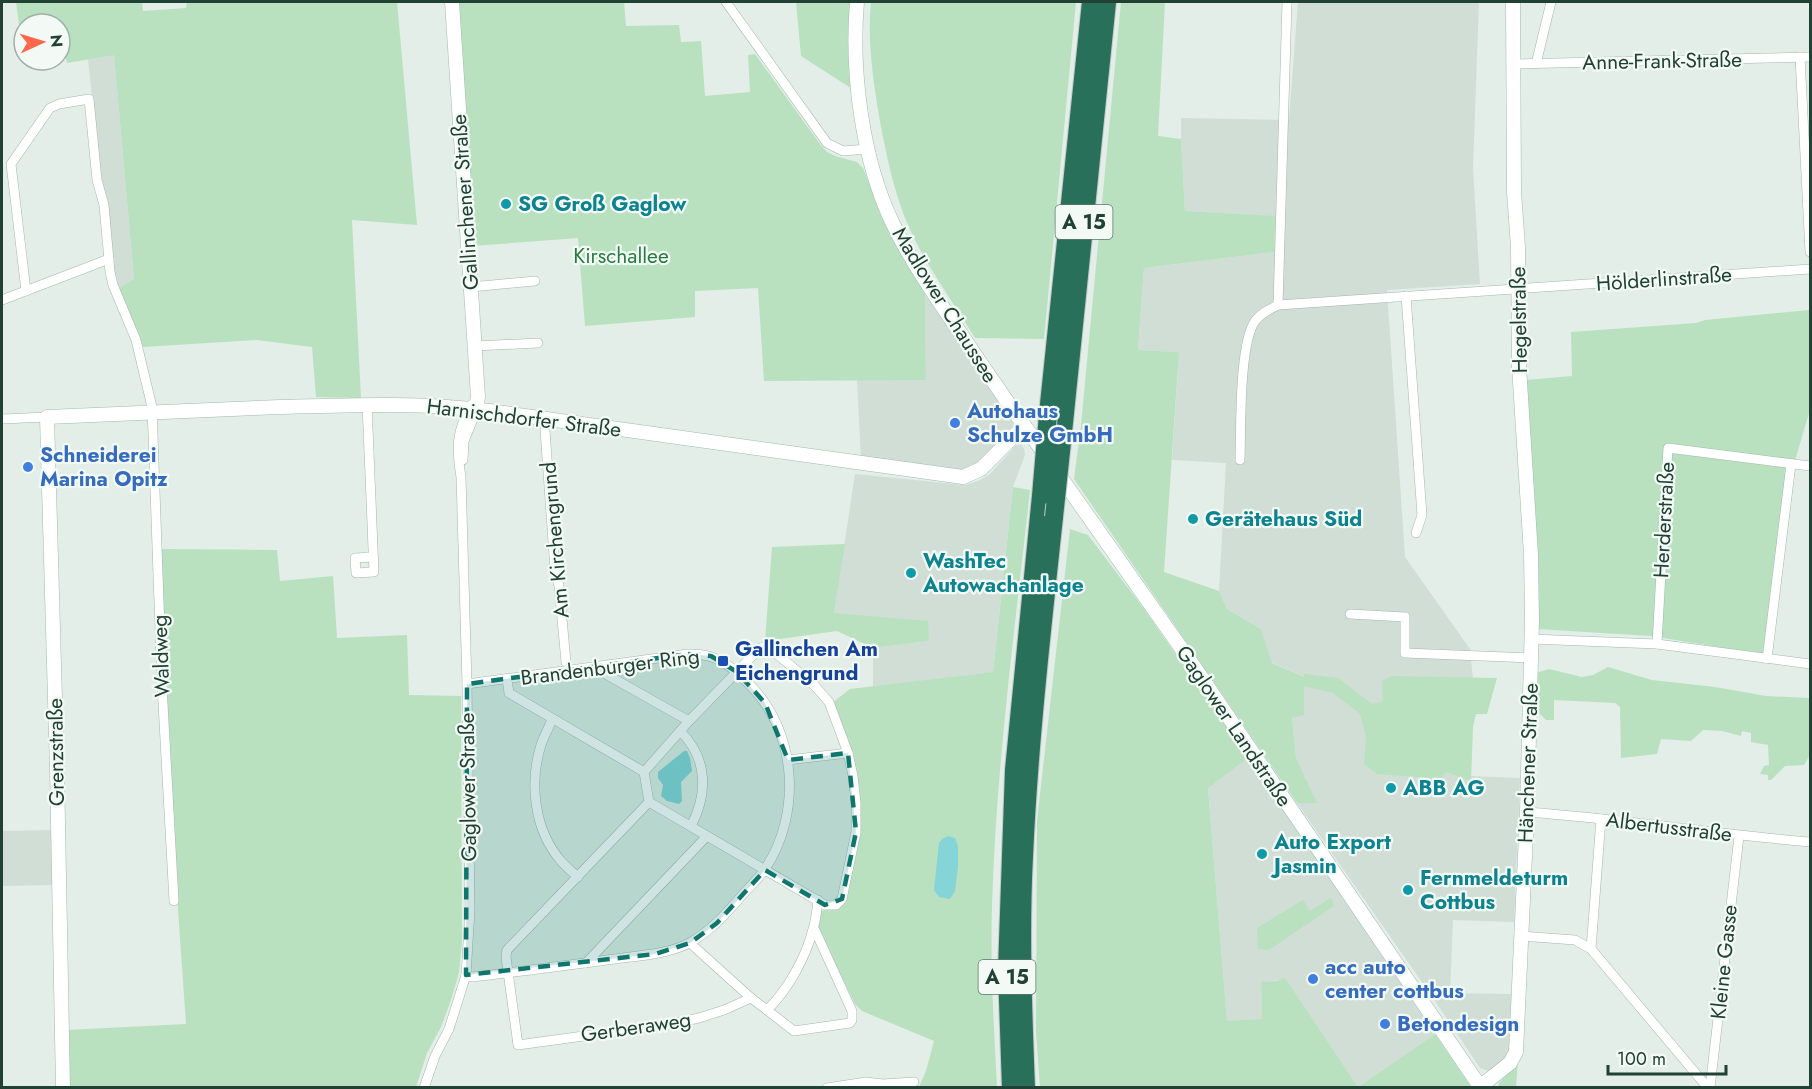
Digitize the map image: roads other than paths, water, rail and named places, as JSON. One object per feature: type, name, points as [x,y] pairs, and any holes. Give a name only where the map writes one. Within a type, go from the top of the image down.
[{"type":"highway","name":"A 15","points":[[1011,1088],[1007,970],[1014,770],[1091,2]]},
{"type":"highway","name":"A 15","points":[[1026,1088],[1022,963],[1024,858],[1040,643],[1107,2]]},
{"type":"street","name":"Gallinchener Straße","points":[[452,2],[475,346],[476,406]]},
{"type":"street","points":[[726,2],[827,143],[843,151],[867,149]]},
{"type":"street","name":"Madlower Chaussee","points":[[857,2],[856,62],[863,126],[867,149],[881,193],[908,252],[948,316],[1024,426]]},
{"type":"street","points":[[1240,460],[1244,366],[1249,332],[1264,312],[1278,305],[1287,2]]},
{"type":"street","name":"Hegelstraße","points":[[1513,2],[1514,192],[1518,247],[1519,366],[1531,555],[1531,639]]},
{"type":"street","points":[[1536,64],[1551,2]]},
{"type":"street","points":[[1805,57],[1810,252]]},
{"type":"street","name":"Anne-Frank-Straße","points":[[1513,64],[1805,57]]},
{"type":"street","name":"Waldweg","points":[[26,291],[11,164],[50,108],[59,104],[89,99],[97,180],[104,205],[113,285],[136,340],[152,411],[166,783],[174,901]]},
{"type":"street","points":[[2,300],[109,259]]},
{"type":"street","name":"Hölderlinstraße","points":[[1278,305],[1810,269]]},
{"type":"street","points":[[471,286],[535,282]]},
{"type":"street","points":[[1407,296],[1422,515],[1416,533]]},
{"type":"street","points":[[475,346],[538,343]]},
{"type":"street","points":[[367,404],[373,557]]},
{"type":"street","name":"Harnischdorfer Straße","points":[[2,419],[152,411],[367,404],[476,406],[858,464],[963,477],[981,469],[1024,426]]},
{"type":"street","name":"Gaglower Straße","points":[[424,1088],[435,1056],[449,1029],[466,975],[470,910],[461,477],[464,441],[476,406]]},
{"type":"street","name":"Grenzstraße","points":[[47,417],[63,1088]]},
{"type":"street","name":"Am Kirchengrund","points":[[546,418],[555,570],[559,586],[566,662]]},
{"type":"street","name":"Gaglower Landstraße","points":[[1024,426],[1186,654],[1481,1087]]},
{"type":"street","name":"Herderstraße","points":[[1657,644],[1668,448],[1810,466]]},
{"type":"street","points":[[1767,659],[1791,464]]},
{"type":"street","points":[[1350,614],[1405,617],[1405,653],[1531,658]]},
{"type":"street","points":[[1531,639],[1657,644],[1810,664]]},
{"type":"street","name":"Hänchener Straße","points":[[1481,1087],[1510,1063],[1516,1052],[1527,812],[1531,639]]},
{"type":"street","points":[[644,772],[689,721],[760,648],[766,647],[772,650],[815,686],[829,702],[848,753],[855,794],[856,832],[842,899],[836,905],[825,905],[649,802]]},
{"type":"street","name":"Brandenburger Ring","points":[[466,975],[472,977],[508,973],[655,954],[690,943],[717,923],[765,870],[776,849],[786,814],[790,780],[788,760],[773,716],[755,691],[737,672],[723,662],[701,654],[467,684]]},
{"type":"street","points":[[596,666],[602,672],[689,721]]},
{"type":"street","points":[[507,679],[509,693],[644,772]]},
{"type":"street","points":[[552,719],[540,748],[535,773],[538,814],[548,841],[560,861],[578,877]]},
{"type":"street","points":[[680,731],[690,741],[701,764],[702,797],[698,814],[691,826]]},
{"type":"street","points":[[788,760],[848,753]]},
{"type":"street","points":[[644,772],[649,802]]},
{"type":"street","points":[[508,973],[505,955],[507,950],[649,802]]},
{"type":"street","name":"Albertusstraße","points":[[1527,812],[1810,842]]},
{"type":"street","points":[[1591,949],[1601,819]]},
{"type":"street","points":[[586,963],[707,836]]},
{"type":"street","name":"Kleine Gasse","points":[[1709,1088],[1738,836]]},
{"type":"street","points":[[767,1010],[783,990],[796,968],[814,928],[818,900]]},
{"type":"street","points":[[690,943],[751,998],[794,1031],[849,1023],[852,1020],[852,1011],[814,928]]},
{"type":"street","points":[[1521,936],[1575,940],[1591,949],[1709,1088]]},
{"type":"street","name":"Gerberaweg","points":[[508,973],[518,1045],[671,1024],[724,1010],[751,998]]},
{"type":"street","points":[[827,1088],[866,1082],[883,1084],[914,1082]]},
{"type":"water","points":[[687,751],[690,758],[692,771],[681,782],[682,801],[679,804],[667,801],[661,796],[663,785],[658,778],[658,772]]},
{"type":"water","points":[[948,836],[955,838],[958,846],[955,891],[950,899],[939,897],[934,890],[939,843]]},
{"type":"place","name":"SG Groß Gaglow","points":[[506,204]]},
{"type":"place","name":"Autohaus Schulze GmbH","points":[[955,423]]},
{"type":"place","name":"Schneiderei Marina Opitz","points":[[28,467]]},
{"type":"place","name":"Gerätehaus Süd","points":[[1193,519]]},
{"type":"place","name":"WashTec Autowachanlage","points":[[911,573]]},
{"type":"place","name":"Gallinchen Am Eichengrund","points":[[723,661]]},
{"type":"place","name":"ABB AG","points":[[1391,788]]},
{"type":"place","name":"Auto Export Jasmin","points":[[1262,854]]},
{"type":"place","name":"Fernmeldeturm Cottbus","points":[[1408,890]]},
{"type":"place","name":"acc auto center cottbus","points":[[1313,979]]},
{"type":"place","name":"Betondesign","points":[[1385,1024]]},
{"type":"park label","name":"Kirschallee","points":[[621,256]]}]
